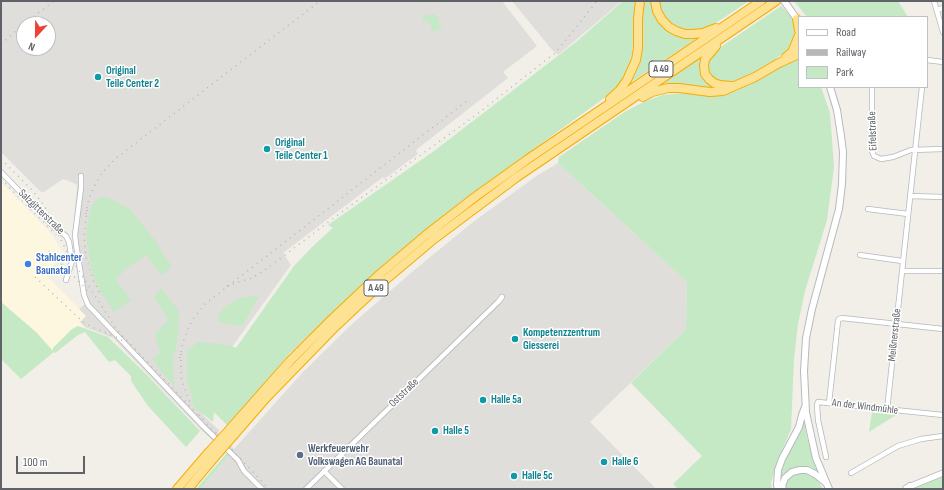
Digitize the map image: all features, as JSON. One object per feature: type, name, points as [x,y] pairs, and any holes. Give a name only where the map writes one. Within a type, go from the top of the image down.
[{"type":"highway","points":[[590,118],[619,91],[631,74],[637,54],[640,1]]},
{"type":"highway","points":[[655,1],[657,11],[662,20],[669,27],[681,33],[690,34],[703,32],[732,21]]},
{"type":"highway","name":"A 49","points":[[178,489],[211,455],[290,361],[381,273],[426,235],[475,197],[761,1]]},
{"type":"highway","name":"A 49","points":[[231,432],[335,327],[383,282],[422,249],[494,193],[776,1]]},
{"type":"highway","points":[[728,34],[707,56],[704,63],[704,70],[707,77],[714,83],[724,86],[736,86]]},
{"type":"highway","points":[[630,99],[642,97],[657,90],[668,88],[715,92],[736,86],[797,52]]},
{"type":"highway","name":"A 49","points":[[188,489],[211,455]]},
{"type":"main road","points":[[784,1],[798,20]]},
{"type":"main road","points":[[828,486],[816,458],[806,406],[804,371],[806,338],[812,309],[839,209],[842,184],[843,152],[837,110],[830,88]]},
{"type":"main road","points":[[778,489],[778,470],[782,459],[799,427],[806,406]]},
{"type":"main road","points":[[783,489],[782,486],[785,478],[792,472],[800,470],[807,470],[815,474],[828,486]]},
{"type":"street","points":[[934,1],[943,32]]},
{"type":"street","points":[[937,10],[943,8]]},
{"type":"street","points":[[928,60],[943,62]]},
{"type":"street","name":"Eifelstraße","points":[[872,88],[872,151],[874,156],[881,159],[892,157],[906,151],[915,150]]},
{"type":"street","name":"Meißnerstraße","points":[[887,410],[922,88]]},
{"type":"street","points":[[915,150],[943,149]]},
{"type":"street","name":"Salzgitterstraße","points":[[1,172],[55,228],[66,236],[70,242],[72,261],[66,280]]},
{"type":"street","points":[[81,176],[81,188],[75,235],[84,295],[88,305],[192,415],[238,460],[244,471],[262,489]]},
{"type":"street","points":[[910,196],[943,197]]},
{"type":"street","points":[[868,209],[908,214]]},
{"type":"street","points":[[860,255],[902,261]]},
{"type":"street","points":[[902,271],[943,271]]},
{"type":"street","name":"Oststraße","points":[[306,489],[498,302],[502,296]]},
{"type":"street","points":[[829,403],[839,319],[842,318],[943,329]]},
{"type":"street","name":"An der Windmühle","points":[[826,457],[818,420],[818,402],[943,415]]},
{"type":"street","points":[[851,473],[898,446],[921,439],[943,436]]},
{"type":"street","points":[[324,471],[342,489]]},
{"type":"street","points":[[908,488],[943,473]]},
{"type":"shaded area","points":[[1,1],[502,1],[537,46],[503,72],[508,78],[416,150],[418,154],[384,179],[383,177],[283,253],[291,265],[196,397],[196,405],[203,415],[219,430],[218,433],[234,449],[302,373],[351,325],[473,222],[535,177],[558,163],[687,282],[686,329],[590,422],[656,489],[201,489],[229,455],[200,429],[113,338],[85,327],[80,322],[86,316],[79,309],[85,304],[74,250],[74,220],[77,186],[76,184],[63,179],[44,192],[41,192],[1,152]]},
{"type":"shaded area","points":[[512,1],[622,1],[558,55],[553,51]]},
{"type":"shaded area","name":"Stahlcenter Baunatal","points":[[1,182],[49,231],[64,254],[45,274],[86,316],[80,322],[85,328],[78,326],[54,352],[36,332],[1,302]]},
{"type":"green space","points":[[623,1],[638,1],[630,71],[622,85],[459,203],[386,262],[290,353],[228,426],[214,412],[213,422],[194,407],[187,379],[187,351],[198,342],[229,345],[236,348],[294,266],[333,228],[328,225],[434,151],[576,42]]},
{"type":"green space","points":[[643,1],[653,1],[665,26],[702,35],[627,85],[637,67]]},
{"type":"green space","points":[[658,1],[749,1],[705,30],[697,32],[680,29],[670,23],[665,18]]},
{"type":"green space","points":[[794,1],[898,1],[907,16],[806,16]]},
{"type":"green space","points":[[781,6],[794,20],[797,32],[790,48],[764,68],[736,81],[725,83],[718,82],[708,76],[706,67],[712,53]]},
{"type":"green space","points":[[426,13],[428,16],[433,14],[437,16],[439,25],[442,26],[440,29],[430,31],[433,28],[426,20],[423,22],[423,17]]},
{"type":"green space","points":[[704,55],[701,68],[719,87],[717,90],[659,87]]},
{"type":"green space","points":[[795,59],[798,59],[798,88],[821,88],[830,113],[834,167],[827,220],[805,291],[798,324],[794,359],[791,429],[779,457],[771,482],[772,489],[678,489],[673,484],[702,456],[631,383],[686,329],[687,282],[558,163],[559,157],[626,111],[646,101],[663,95],[684,93],[706,96],[721,95],[738,90]]},
{"type":"green space","points":[[106,196],[130,209],[154,239],[172,267],[161,275],[146,255],[128,267],[115,279],[131,300],[114,312],[100,291],[93,275],[86,233],[91,207],[97,199]]},
{"type":"green space","points":[[161,288],[179,311],[178,336],[173,360],[174,386],[159,369],[152,358],[160,353],[155,334],[169,320],[154,297]]},
{"type":"green space","points":[[253,296],[259,297],[242,326],[219,322],[218,315],[226,306],[241,298]]},
{"type":"green space","points":[[1,302],[36,332],[53,351],[53,348],[72,329],[78,326],[108,337],[146,374],[200,431],[186,447],[148,406],[131,381],[131,376],[115,360],[109,362],[85,332],[78,335],[55,353],[54,352],[21,379],[1,359]]},
{"type":"green space","points":[[872,412],[896,415],[869,432]]},
{"type":"green space","points":[[804,418],[807,438],[819,474],[811,467],[803,466],[792,468],[784,475],[780,485],[780,470],[800,431]]},
{"type":"green space","points":[[227,453],[229,455],[201,489],[196,489]]},
{"type":"green space","points":[[799,472],[807,473],[816,478],[823,489],[785,489],[787,480],[791,475]]},
{"type":"green space","points":[[943,475],[943,489],[914,489],[928,481]]},
{"type":"railway","points":[[34,16],[54,1]]},
{"type":"railway","points":[[86,214],[89,198],[96,183],[101,174],[115,159],[320,1]]},
{"type":"railway","points":[[227,286],[252,278],[265,270],[339,214],[476,115],[555,53],[597,1]]},
{"type":"railway","points":[[1,44],[16,31]]},
{"type":"railway","points":[[180,358],[183,342],[188,329],[193,319],[205,304],[468,100]]},
{"type":"railway","points":[[1,159],[32,190],[45,207],[67,252],[117,330],[202,419]]},
{"type":"railway","points":[[1,179],[56,235]]},
{"type":"railway","points":[[87,210],[84,236],[86,257],[93,280],[100,293]]},
{"type":"railway","points":[[49,251],[88,291]]},
{"type":"railway","points":[[35,277],[83,322],[125,342]]},
{"type":"railway","points":[[181,354],[181,377],[191,404]]},
{"type":"railway","points":[[199,415],[269,489]]},
{"type":"place","name":"Original Teile Center 2","points":[[98,77]]},
{"type":"place","name":"Original Teile Center 1","points":[[267,149]]},
{"type":"place","name":"Stahlcenter Baunatal","points":[[28,264]]},
{"type":"place","name":"Kompetenzzentrum Giesserei","points":[[515,339]]},
{"type":"place","name":"Halle 5a","points":[[483,400]]},
{"type":"place","name":"Halle 5","points":[[435,431]]},
{"type":"place","name":"Werkfeuerwehr Volkswagen AG Baunatal","points":[[300,455]]},
{"type":"place","name":"Halle 6","points":[[604,462]]},
{"type":"place","name":"Halle 5c","points":[[514,476]]}]
